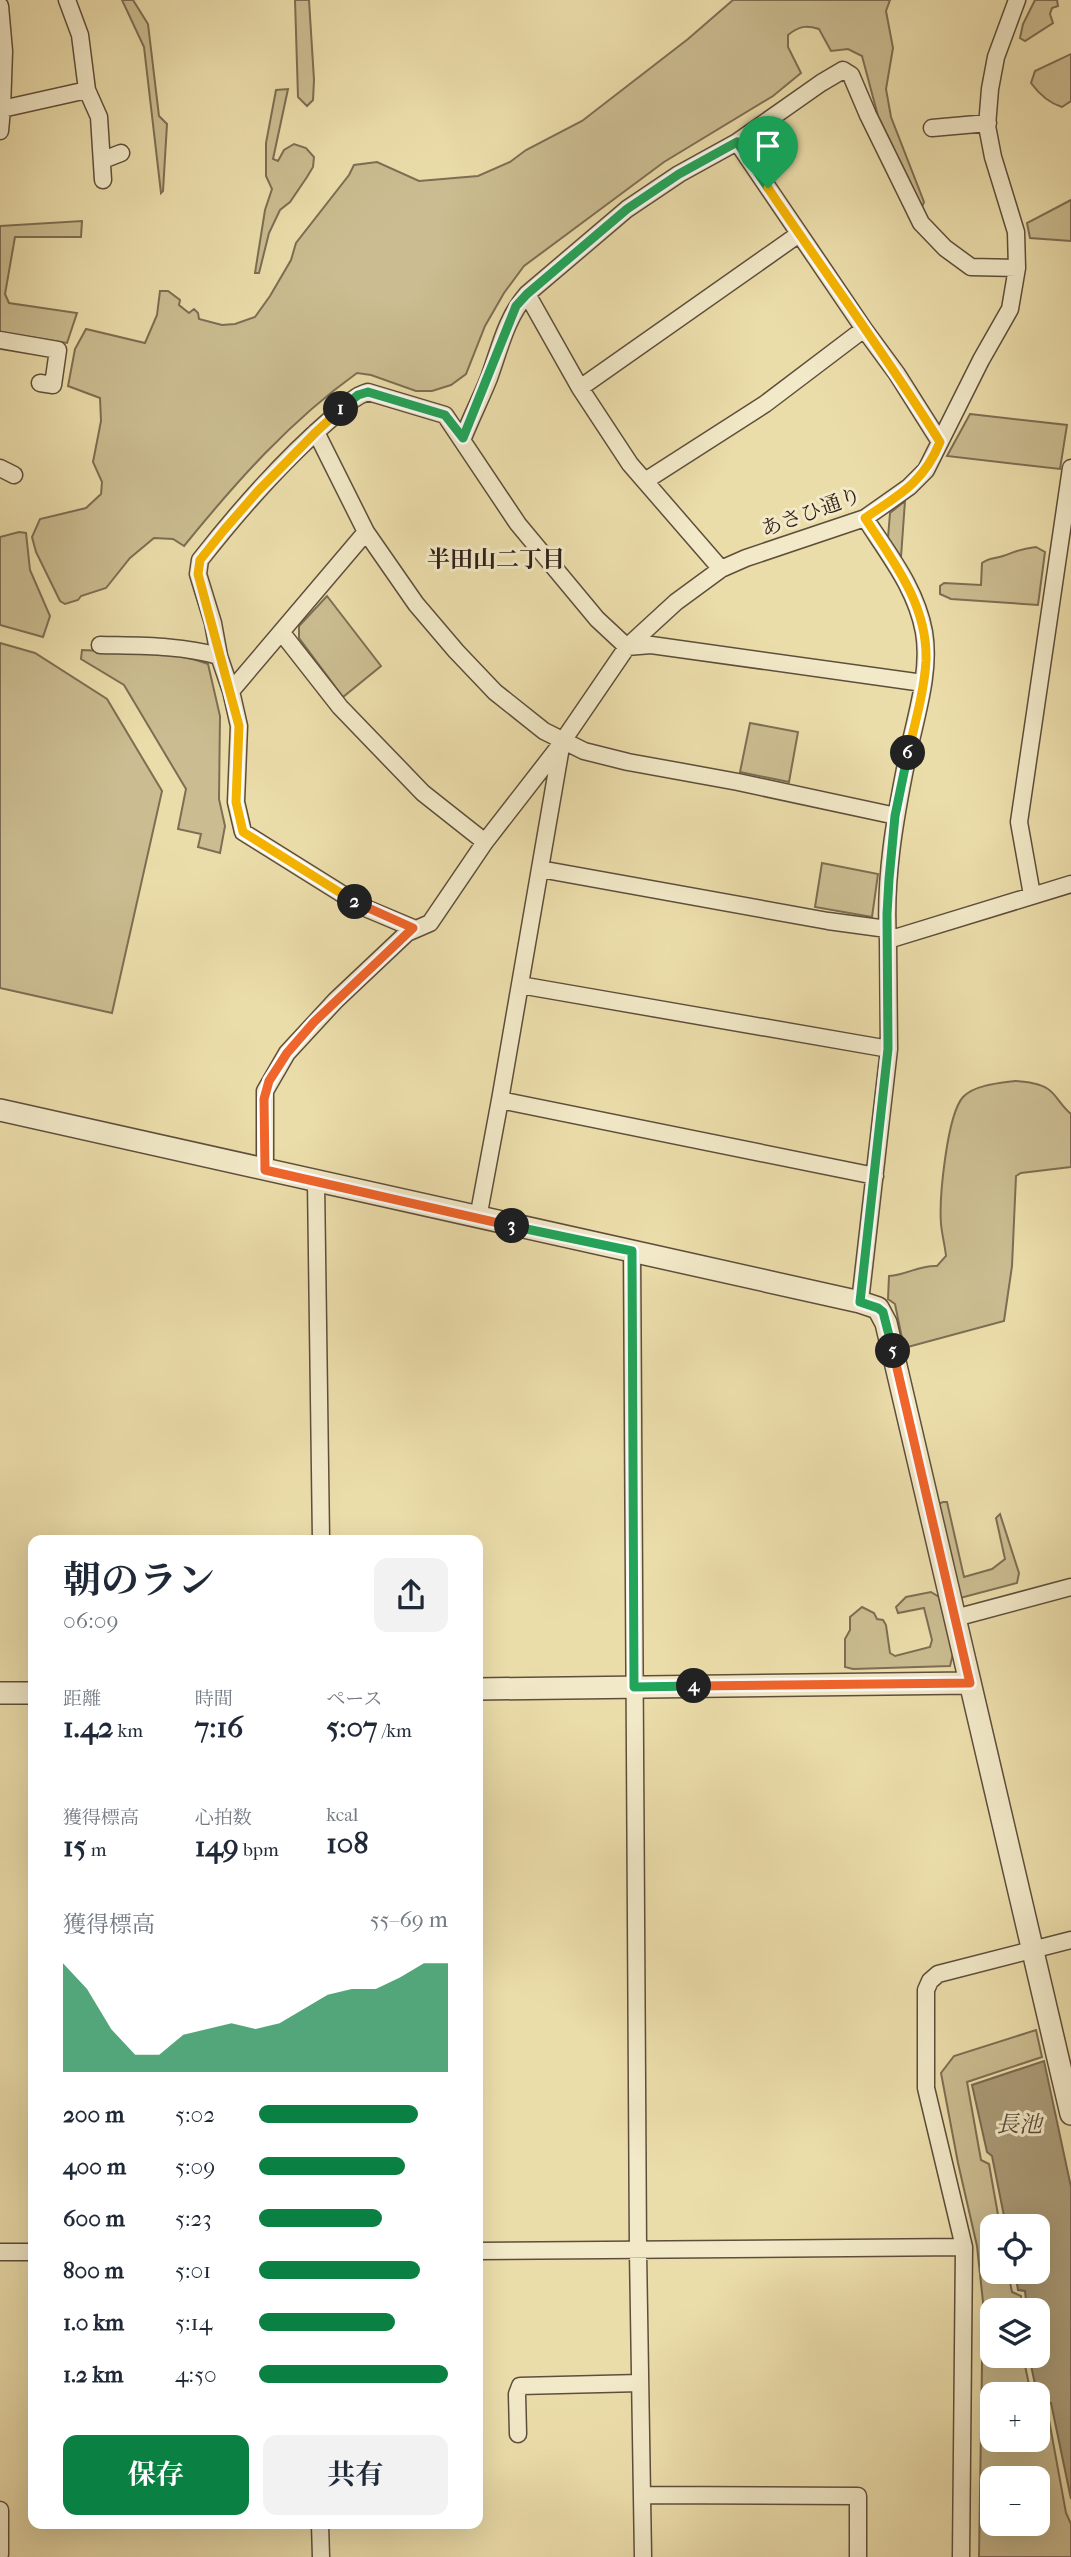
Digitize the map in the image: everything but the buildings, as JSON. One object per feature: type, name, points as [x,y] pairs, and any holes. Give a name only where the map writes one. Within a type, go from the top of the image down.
[{"type":"street","points":[[0,131],[4,51],[0,6],[7,0]]},
{"type":"street","points":[[67,0],[80,35],[87,90],[99,117],[103,180]]},
{"type":"street","name":"あさひ通り","points":[[265,1170],[264,1099],[269,1081],[287,1053],[314,1022],[413,928],[430,923],[485,842],[562,742],[627,647],[676,602],[721,569],[865,518],[918,480],[933,458],[981,359],[1007,317],[1017,268],[1016,232],[989,142],[988,123],[995,65],[1017,0]]},
{"type":"street","points":[[463,438],[488,381],[508,322],[516,306],[527,294],[627,209],[679,174],[737,142],[843,70],[851,75],[921,223],[945,248],[971,267],[1017,268]]},
{"type":"street","points":[[2,109],[87,90]]},
{"type":"street","points":[[932,128],[988,123]]},
{"type":"street","points":[[737,142],[863,330],[897,374],[940,442]]},
{"type":"street","points":[[103,160],[121,153]]},
{"type":"street","points":[[580,388],[799,234]]},
{"type":"street","points":[[527,294],[580,388],[631,464],[721,569]]},
{"type":"street","points":[[645,481],[765,404],[863,330]]},
{"type":"street","points":[[0,340],[58,351],[53,385],[40,383]]},
{"type":"street","points":[[413,928],[363,907],[243,832],[236,802],[239,726],[198,574],[200,560],[258,491],[316,432],[358,395],[368,392],[445,415],[463,438],[518,524],[590,611],[627,647],[651,645],[923,683]]},
{"type":"street","points":[[316,432],[366,532],[408,594],[456,651],[511,707],[562,742],[584,751],[628,762],[738,782],[895,816]]},
{"type":"street","points":[[1032,895],[1019,822],[1071,468]]},
{"type":"street","points":[[860,1302],[888,1049],[887,934],[895,816],[923,683],[925,646],[918,611],[905,579],[865,518]]},
{"type":"street","points":[[231,691],[366,532]]},
{"type":"street","points":[[282,633],[340,707],[423,793],[485,842]]},
{"type":"street","points":[[100,645],[169,646],[219,656]]},
{"type":"street","points":[[478,1218],[562,742]]},
{"type":"street","points":[[540,869],[887,934],[1071,884]]},
{"type":"street","points":[[520,985],[888,1049]]},
{"type":"street","points":[[500,1100],[875,1176]]},
{"type":"street","points":[[0,1110],[878,1308],[886,1323],[1071,2114]]},
{"type":"street","points":[[316,1182],[321,1535]]},
{"type":"street","points":[[632,1251],[638,2251],[643,2557]]},
{"type":"street","points":[[955,1618],[1071,1587]]},
{"type":"street","points":[[483,1689],[970,1683]]},
{"type":"street","points":[[0,1693],[28,1693]]},
{"type":"street","points":[[961,2557],[964,2248],[926,2088],[926,1990],[930,1981],[938,1974],[1071,1940]]},
{"type":"street","points":[[483,2251],[964,2248]]},
{"type":"street","points":[[0,2252],[28,2252]]},
{"type":"street","points":[[518,2434],[517,2394],[520,2386],[640,2383]]},
{"type":"street","points":[[642,2495],[858,2496],[858,2557]]},
{"type":"street","points":[[0,2510],[0,2554]]},
{"type":"street","points":[[320,2529],[321,2557]]},
{"type":"shaded area","points":[[122,0],[133,0],[148,24],[159,116],[167,124],[161,193],[144,47]]},
{"type":"shaded area","points":[[295,0],[309,0],[314,80],[313,100],[307,106],[298,97]]},
{"type":"shaded area","points":[[733,0],[890,0],[886,11],[893,48],[886,89],[891,117],[924,202],[922,207],[878,116],[862,56],[848,49],[831,51],[819,29],[799,28],[788,35],[788,47],[801,73],[773,96],[664,162],[524,266],[485,326],[466,374],[451,385],[432,391],[416,391],[371,375],[357,373],[309,411],[265,454],[184,546],[173,539],[154,538],[130,558],[106,588],[65,604],[60,601],[36,552],[32,537],[40,519],[86,508],[101,494],[102,482],[93,462],[101,421],[100,398],[68,386],[75,349],[86,329],[145,343],[157,315],[160,291],[168,291],[180,300],[179,305],[189,313],[194,309],[199,319],[222,325],[255,317],[291,260],[296,243],[354,165],[377,162],[419,181],[478,176],[510,162],[526,150],[582,121],[688,39]]},
{"type":"shaded area","points":[[1035,0],[1057,0],[1058,6],[1052,8],[1050,14],[1053,23],[1025,41],[1020,38],[1023,24]]},
{"type":"shaded area","points":[[1071,54],[1071,101],[1062,107],[1045,98],[1031,83],[1035,71]]},
{"type":"shaded area","points":[[288,89],[273,159],[278,161],[284,150],[294,144],[306,148],[314,157],[313,167],[290,202],[280,210],[269,233],[259,273],[255,273],[265,210],[272,189],[266,176],[266,143],[276,90]]},
{"type":"shaded area","points":[[1071,200],[1071,241],[1030,238],[1027,223]]},
{"type":"shaded area","points":[[82,221],[81,237],[15,237],[5,294],[9,303],[77,313],[67,343],[0,332],[0,226]]},
{"type":"shaded area","points":[[970,414],[1067,425],[1060,469],[947,456]]},
{"type":"shaded area","points":[[905,501],[901,557],[888,538],[890,513]]},
{"type":"shaded area","points":[[26,533],[30,570],[50,616],[43,637],[0,625],[0,537]]},
{"type":"shaded area","points":[[1036,547],[1045,552],[1038,605],[951,599],[940,594],[940,586],[944,583],[981,585],[982,563]]},
{"type":"shaded area","points":[[327,596],[381,666],[343,697],[299,638],[299,626]]},
{"type":"shaded area","points":[[0,643],[35,653],[107,699],[162,791],[112,1013],[0,988]]},
{"type":"shaded area","points":[[82,650],[162,654],[208,664],[220,716],[219,799],[225,826],[220,853],[198,847],[201,834],[178,829],[186,789],[124,685],[81,659]]},
{"type":"shaded area","points":[[750,723],[798,732],[789,782],[740,772]]},
{"type":"shaded area","points":[[822,863],[878,874],[872,917],[815,907]]},
{"type":"shaded area","points":[[1015,1081],[1037,1084],[1048,1089],[1071,1114],[1071,1167],[1021,1173],[1016,1176],[1012,1266],[1004,1321],[904,1348],[895,1304],[888,1299],[889,1276],[937,1266],[946,1256],[941,1224],[941,1196],[948,1138],[957,1107],[963,1097],[974,1090]]},
{"type":"shaded area","points":[[947,1502],[964,1577],[992,1569],[1005,1559],[996,1518],[1000,1514],[1019,1573],[1017,1583],[960,1598],[938,1504]]},
{"type":"shaded area","points":[[931,1592],[939,1597],[953,1654],[950,1666],[845,1667],[845,1639],[850,1630],[850,1617],[862,1607],[874,1613],[877,1619],[883,1620],[890,1653],[895,1656],[930,1647],[932,1640],[924,1608],[898,1613],[896,1607],[906,1597]]},
{"type":"shaded area","points":[[1036,2030],[1042,2057],[967,2082],[981,2160],[989,2164],[998,2214],[980,2214],[980,2274],[977,2246],[941,2073],[954,2056]]},
{"type":"shaded area","points":[[981,2284],[1010,2284],[1012,2292],[1021,2298],[983,2298]]},
{"type":"shaded area","points":[[982,2368],[1026,2368],[1028,2382],[982,2382]]},
{"type":"shaded area","points":[[1050,2425],[1066,2513],[1071,2524],[1071,2557],[979,2557],[980,2493],[980,2536],[1050,2536],[1050,2466],[980,2466],[981,2452],[1050,2452]]},
{"type":"water","name":"長池","points":[[1044,2061],[1071,2187],[1071,2499],[1050,2403],[1050,2382],[1035,2382],[1032,2368],[1050,2368],[1050,2298],[1026,2298],[1025,2291],[1018,2290],[1017,2284],[1050,2284],[1050,2214],[1004,2214],[992,2156],[987,2152],[972,2085]]},
{"type":"district","name":"半田山二丁目","points":[[496,559]]},
{"type":"route","points":[[737,142],[768,188],[863,330],[897,374],[940,442],[918,480],[865,518],[914,597],[923,630],[926,663],[895,816],[890,862],[887,914],[888,1049],[860,1302],[883,1312],[970,1683],[634,1687],[632,1251],[265,1170],[267,1139],[264,1099],[269,1081],[287,1053],[314,1022],[413,928],[363,907],[243,832],[236,802],[239,726],[198,574],[200,560],[258,491],[316,432],[358,395],[368,392],[445,415],[463,438],[516,306],[627,209],[679,174],[737,142]]}]
